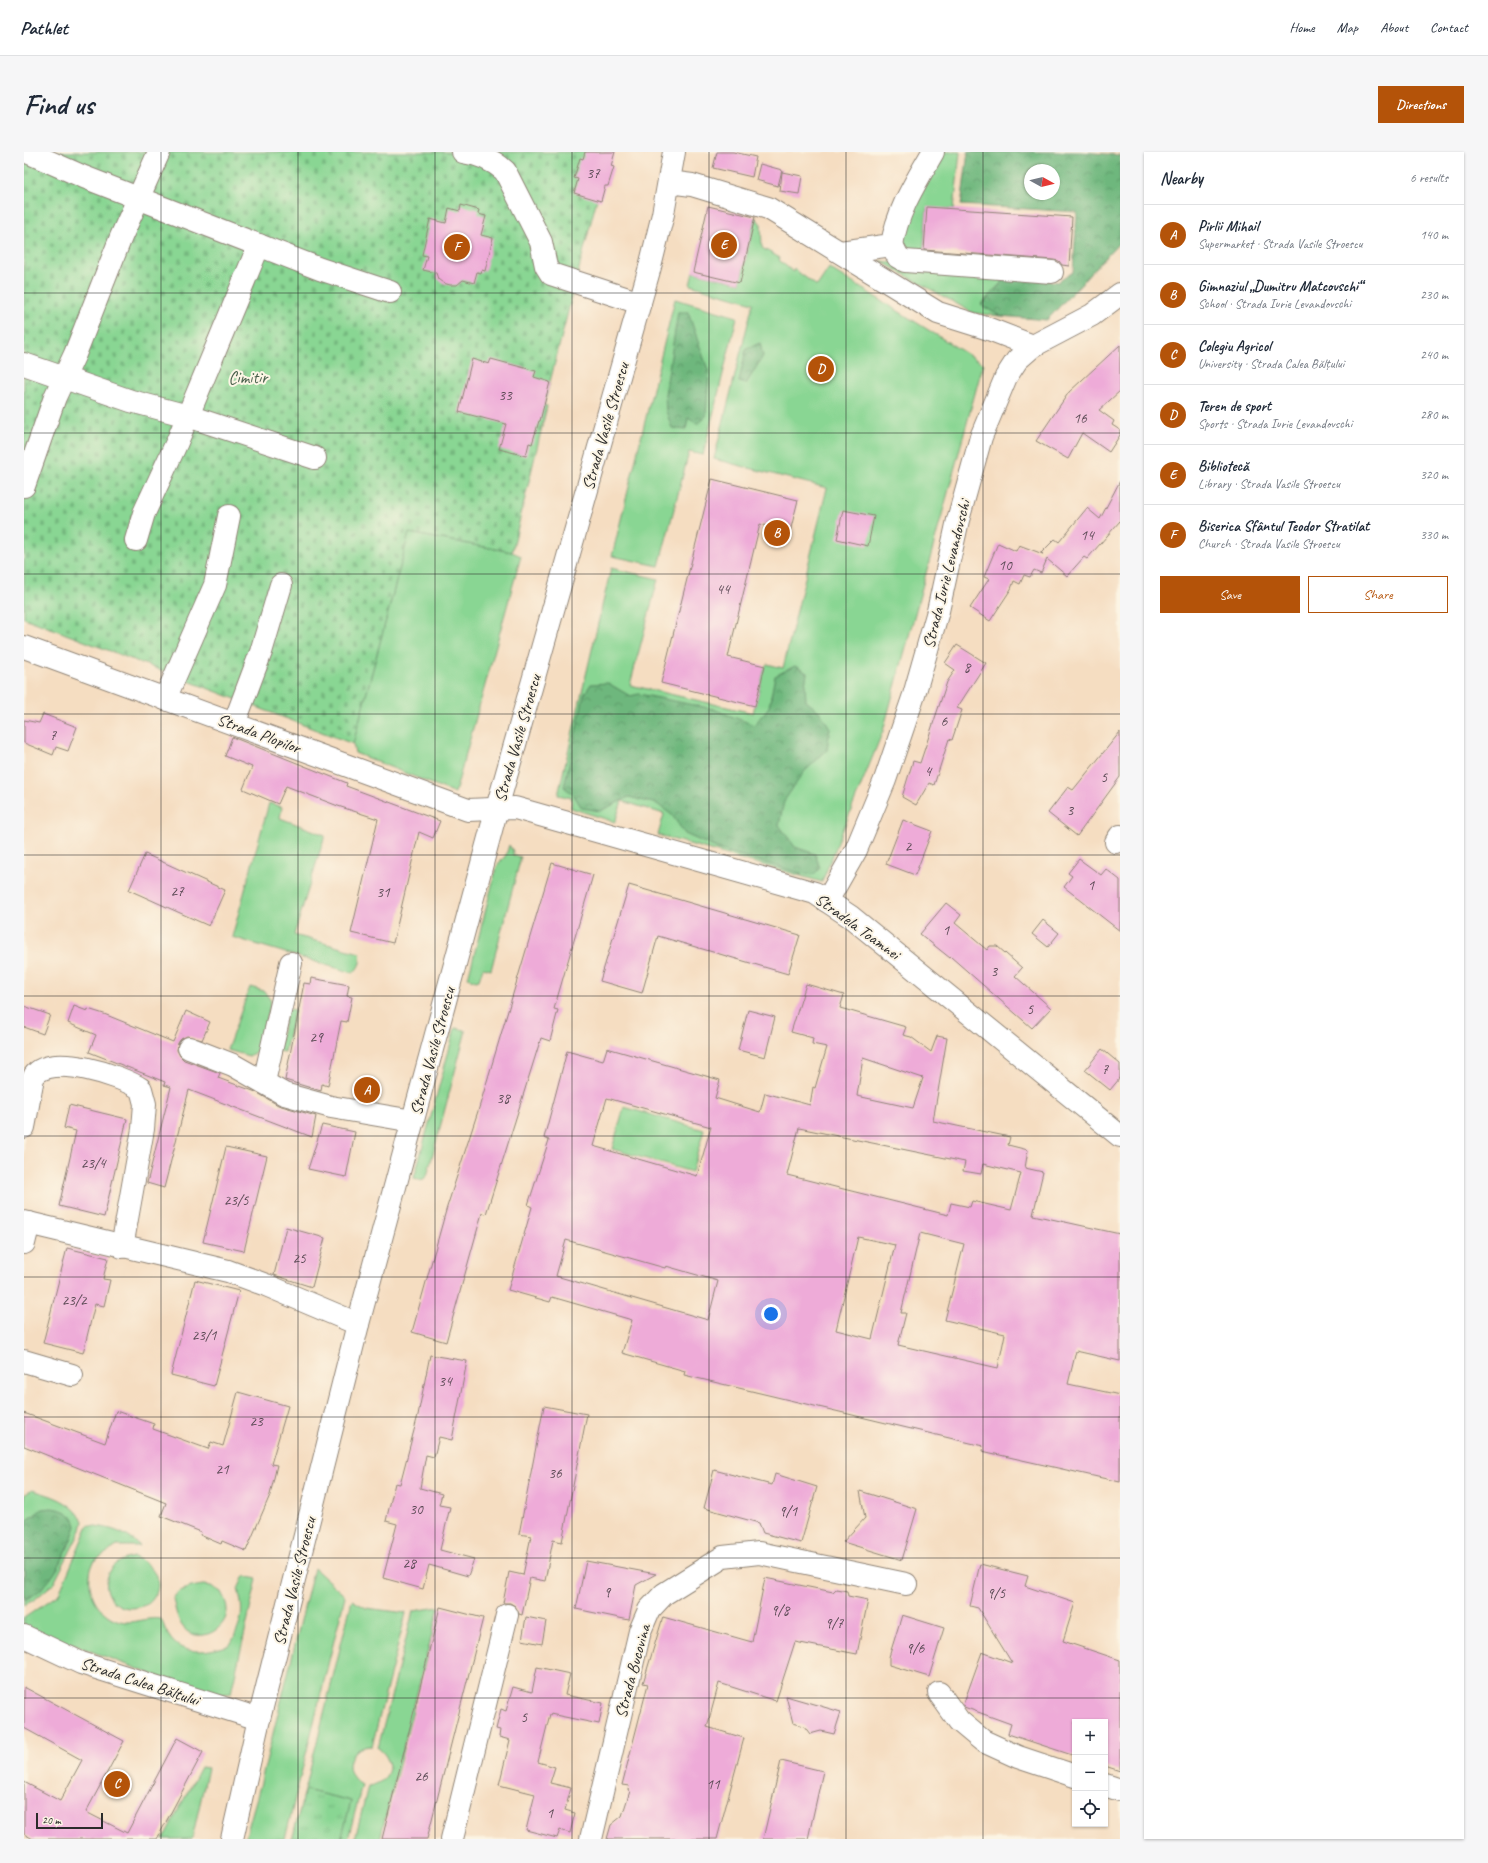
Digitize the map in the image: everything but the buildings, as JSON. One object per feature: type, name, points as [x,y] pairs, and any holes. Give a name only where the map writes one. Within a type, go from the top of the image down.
[{"type":"street","points":[[27,152],[320,269],[390,292]]},
{"type":"street","points":[[24,486],[52,404],[159,152]]},
{"type":"street","points":[[463,152],[478,154],[499,165],[508,161],[541,242],[546,266],[552,274],[640,303]]},
{"type":"street","name":"Strada Vasile Stroescu","points":[[232,1839],[259,1719],[358,1324],[497,808],[640,303],[661,222],[674,152]]},
{"type":"street","points":[[933,152],[901,210],[896,223],[892,245],[898,257],[905,261],[924,264],[1052,272]]},
{"type":"street","points":[[669,182],[692,185],[768,208],[938,313],[989,329],[1034,346]]},
{"type":"street","points":[[136,540],[144,513],[188,416],[259,245]]},
{"type":"street","points":[[840,252],[892,245]]},
{"type":"street","name":"Strada Iurie Levandovschi","points":[[827,901],[856,850],[885,780],[914,695],[938,611],[958,520],[981,437],[1006,377],[1017,360],[1034,346],[1092,315],[1120,294]]},
{"type":"street","points":[[24,364],[131,401],[188,416],[315,458]]},
{"type":"street","points":[[165,699],[215,585],[229,516]]},
{"type":"street","points":[[234,724],[261,652],[281,585]]},
{"type":"street","name":"Strada Plopilor","points":[[24,647],[468,810],[497,808]]},
{"type":"street","name":"Stradela Toamnei","points":[[497,808],[515,808],[815,893],[851,917],[1120,1136]]},
{"type":"street","points":[[264,1082],[291,963]]},
{"type":"street","points":[[189,1048],[233,1065],[284,1094],[331,1107],[413,1121]]},
{"type":"street","points":[[24,1127],[33,1076],[42,1068],[57,1065],[106,1073],[131,1082],[141,1089],[145,1104],[143,1129],[122,1247]]},
{"type":"street","points":[[26,1230],[122,1247],[228,1271],[266,1285],[358,1324]]},
{"type":"street","points":[[24,1361],[72,1375]]},
{"type":"street","name":"Strada Bucovina","points":[[591,1839],[640,1631],[649,1610],[664,1594],[724,1557],[759,1553],[906,1584]]},
{"type":"street","points":[[458,1838],[507,1615]]},
{"type":"street","name":"Strada Calea Bălțului","points":[[24,1636],[81,1663],[259,1719]]},
{"type":"street","points":[[939,1693],[959,1721],[983,1741],[1018,1757],[1072,1775]]},
{"type":"street","points":[[1108,1786],[1120,1790]]},
{"type":"green space","name":"Cimitir","points":[[24,152],[609,152],[544,405],[547,406],[512,552],[409,533],[353,744],[24,618]]},
{"type":"green space","points":[[942,152],[960,152],[954,209],[927,208],[923,257],[906,250],[900,237]]},
{"type":"green space","points":[[968,152],[1080,152],[1120,155],[1120,242],[1047,320],[1000,316],[981,305],[1008,276],[1058,282],[1073,272],[1077,212],[961,205]]},
{"type":"green space","points":[[755,217],[761,224],[762,248],[780,258],[779,260],[793,272],[794,269],[817,286],[829,268],[983,364],[883,731],[822,882],[658,835],[664,814],[622,801],[615,822],[571,808],[572,798],[558,795],[611,568],[658,579],[630,685],[753,713],[765,666],[767,664],[783,668],[827,488],[714,459],[753,303],[690,285],[693,272],[740,283]]},
{"type":"green space","points":[[880,261],[1008,276],[981,304],[1000,316],[973,313]]},
{"type":"green space","points":[[675,299],[737,317],[703,455],[689,452],[659,566],[612,556]]},
{"type":"green space","points":[[678,312],[688,312],[709,373],[706,416],[697,424],[688,418],[686,430],[672,428],[666,411],[665,394]]},
{"type":"green space","points":[[760,343],[763,356],[746,384],[739,382],[746,349]]},
{"type":"green space","points":[[409,533],[512,552],[521,556],[455,793],[355,753],[353,744]]},
{"type":"green space","points":[[795,666],[807,673],[805,686],[806,701],[820,712],[830,728],[827,750],[804,772],[784,801],[779,825],[795,847],[815,854],[820,868],[813,875],[799,873],[721,850],[685,834],[672,815],[657,804],[629,797],[600,811],[582,808],[573,794],[564,787],[584,695],[591,684],[608,683],[630,696],[639,694],[713,709],[754,725],[769,707],[775,676]]},
{"type":"green space","points":[[269,803],[282,807],[280,818],[325,835],[294,935],[360,953],[360,964],[353,973],[232,937]]},
{"type":"green space","points":[[509,845],[513,851],[513,855],[521,857],[491,970],[483,968],[479,980],[476,981],[468,978],[497,866],[506,855]]},
{"type":"green space","points":[[250,987],[264,991],[271,1001],[259,1050],[249,1056],[227,1050]]},
{"type":"green space","points":[[288,1009],[295,1010],[285,1052],[277,1051]]},
{"type":"green space","points":[[455,1028],[465,1030],[465,1034],[427,1176],[422,1180],[414,1178]]},
{"type":"green space","points":[[624,1107],[704,1130],[692,1172],[612,1149]]},
{"type":"green space","points":[[32,1490],[55,1497],[68,1504],[79,1514],[83,1521],[81,1530],[54,1583],[34,1600],[24,1605],[24,1495]]},
{"type":"green space","points":[[52,1508],[70,1515],[76,1526],[63,1559],[51,1579],[34,1595],[24,1600],[24,1523],[42,1509]]},
{"type":"green space","points":[[88,1525],[103,1527],[122,1533],[140,1546],[117,1546],[94,1561],[90,1573],[90,1584],[91,1592],[99,1607],[112,1618],[120,1621],[128,1622],[161,1619],[166,1632],[171,1639],[183,1648],[199,1651],[230,1645],[237,1631],[241,1618],[241,1605],[238,1589],[244,1576],[257,1579],[231,1693],[210,1696],[24,1626],[24,1618],[59,1594]]},
{"type":"green space","points":[[134,1557],[151,1568],[155,1574],[158,1587],[152,1600],[148,1604],[139,1607],[126,1608],[117,1604],[110,1597],[107,1588],[107,1578],[112,1569],[121,1561]]},
{"type":"green space","points":[[314,1568],[345,1596],[285,1839],[245,1839],[260,1786]]},
{"type":"green space","points":[[203,1585],[211,1586],[221,1592],[227,1610],[226,1617],[219,1628],[214,1632],[194,1635],[188,1632],[182,1625],[173,1598],[182,1590]]},
{"type":"green space","points":[[352,1600],[366,1608],[406,1613],[372,1746],[357,1750],[352,1755],[350,1761],[349,1767],[351,1773],[355,1780],[362,1785],[348,1839],[341,1839],[351,1801],[305,1790]]},
{"type":"green space","points":[[439,1607],[380,1839],[355,1839],[368,1786],[382,1781],[388,1771],[389,1765],[387,1759],[384,1753],[378,1748],[413,1611]]},
{"type":"green space","points":[[201,1767],[208,1768],[192,1839],[163,1839]]},
{"type":"green space","points":[[305,1790],[351,1801],[341,1839],[292,1839]]},
{"type":"place","name":"Bibliotecă","points":[[724,245]]},
{"type":"place","name":"Biserica Sfântul Teodor Stratilat","points":[[457,247]]},
{"type":"place","name":"Teren de sport","points":[[821,369]]},
{"type":"place","name":"Gimnaziul „Dumitru Matcovschi“","points":[[777,533]]},
{"type":"place","name":"Pirlii Mihail","points":[[367,1090]]},
{"type":"place","name":"Colegiu Agricol","points":[[117,1784]]}]
